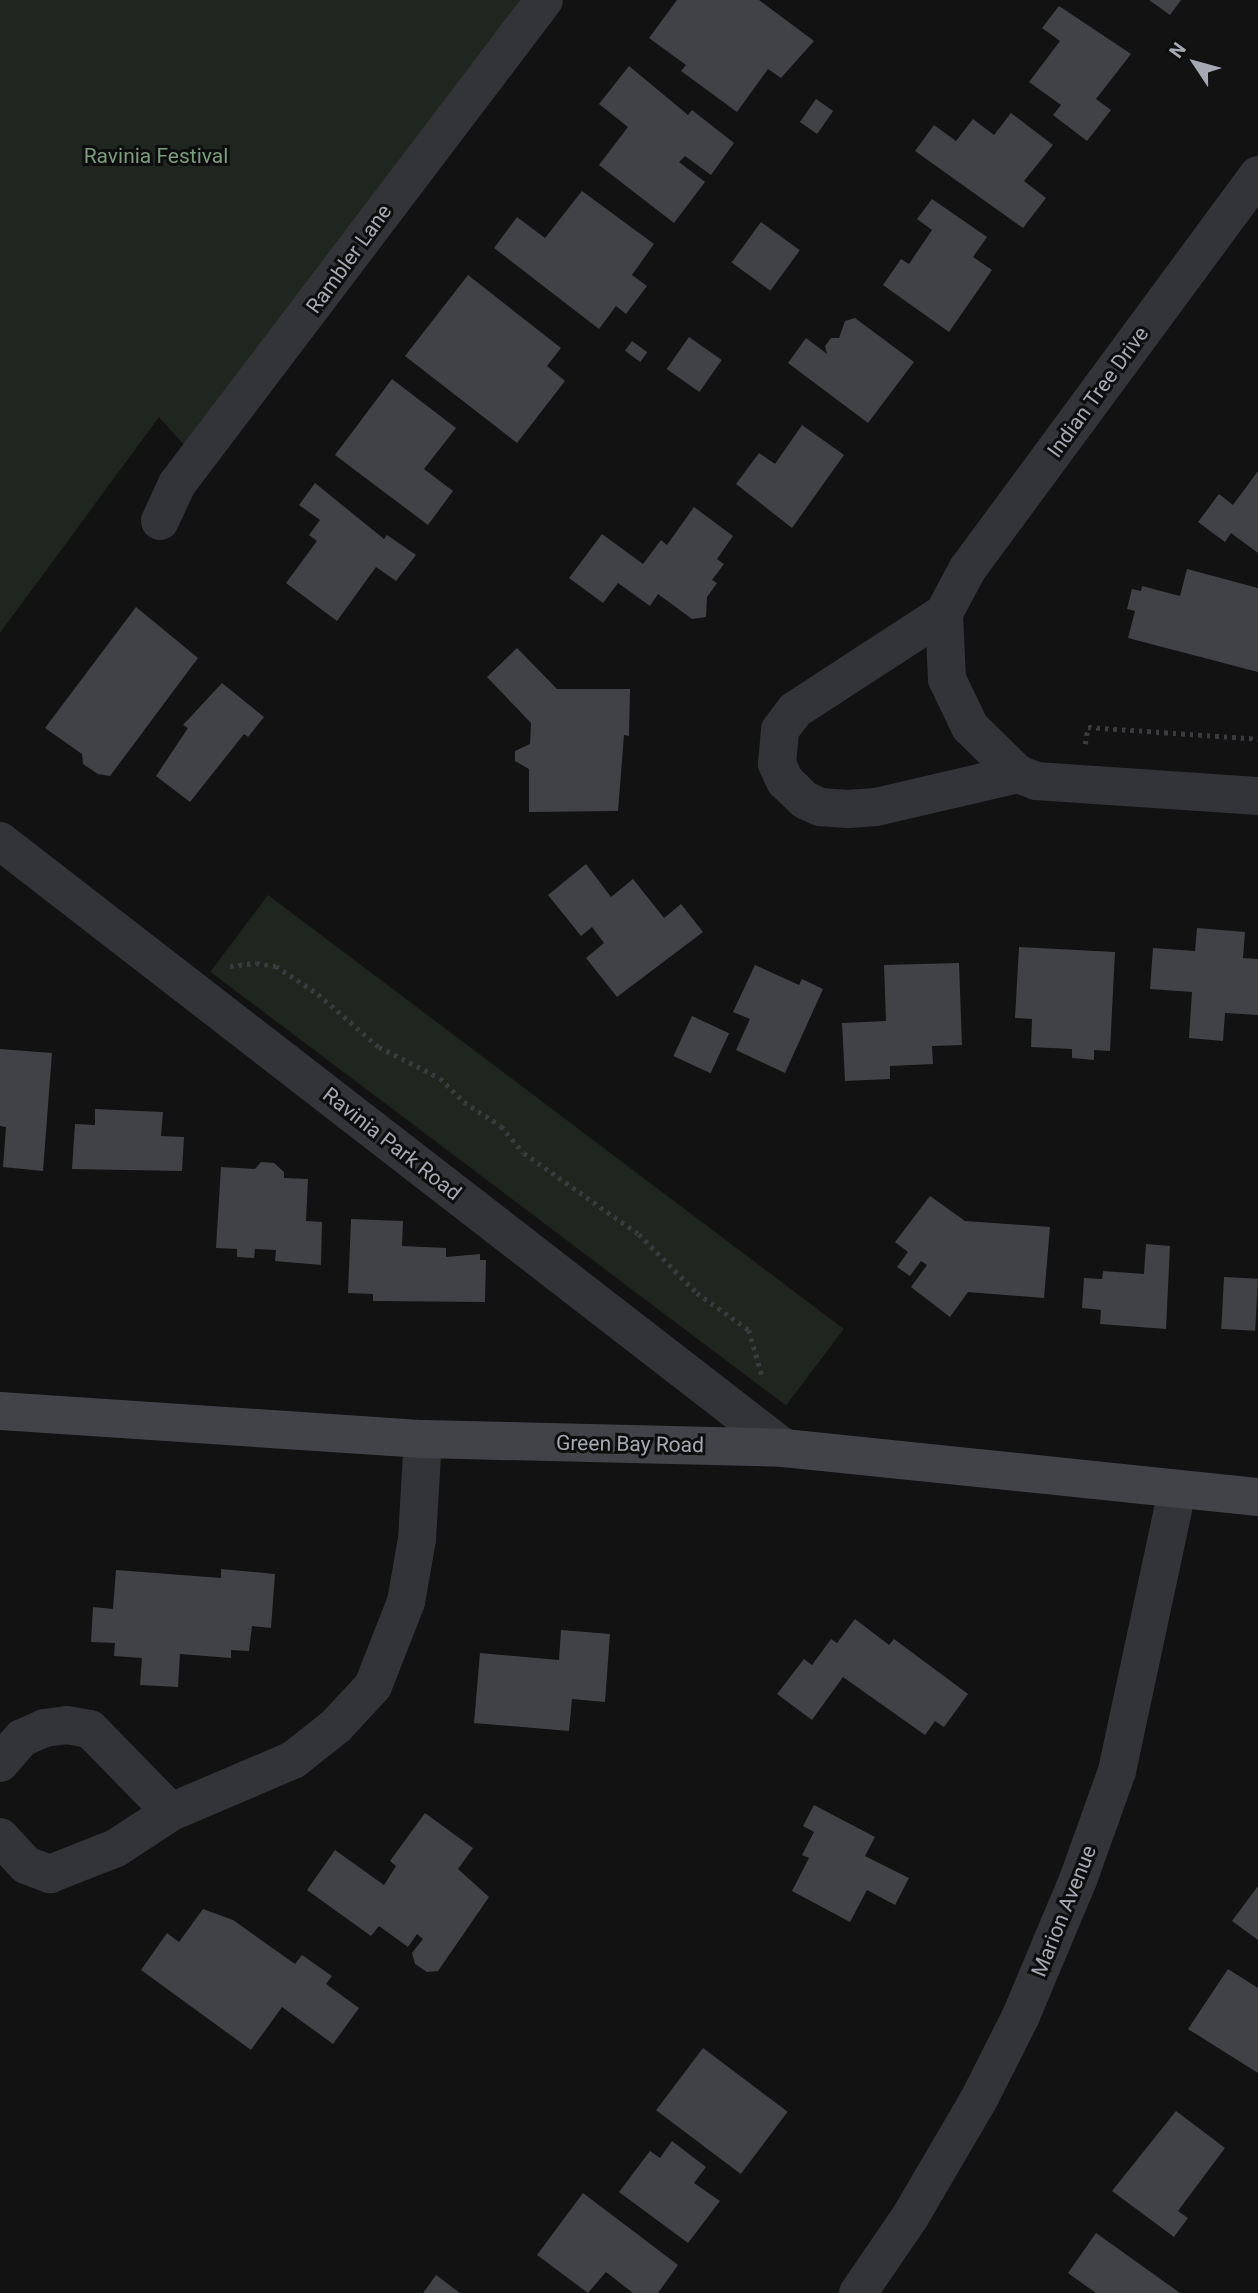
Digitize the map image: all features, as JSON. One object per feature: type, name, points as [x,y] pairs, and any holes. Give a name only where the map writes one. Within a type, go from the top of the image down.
[{"type":"main road","name":"Green Bay Road","points":[[0,1411],[423,1439],[784,1448],[1177,1492],[1258,1497]]},
{"type":"street","name":"Rambler Lane","points":[[160,520],[177,484],[544,0]]},
{"type":"street","name":"Indian Tree Drive","points":[[1258,175],[968,568],[944,613],[795,710],[780,730],[777,764],[785,780],[805,800],[820,807],[848,809],[876,807],[1018,774],[1036,780],[1258,796]]},
{"type":"street","points":[[944,613],[947,679],[970,727],[1018,774]]},
{"type":"street","name":"Ravinia Park Road","points":[[0,841],[784,1448]]},
{"type":"street","points":[[0,1837],[26,1865],[50,1874],[116,1848],[171,1812],[293,1760],[336,1726],[373,1686],[406,1602],[417,1539],[423,1439]]},
{"type":"street","name":"Marion Avenue","points":[[858,2293],[910,2217],[979,2099],[1020,2018],[1079,1880],[1117,1771],[1177,1492]]},
{"type":"street","points":[[0,1763],[22,1738],[44,1728],[67,1725],[90,1729],[171,1812]]},
{"type":"path","points":[[1080,783],[1088,727],[1258,739]]},
{"type":"path","points":[[189,987],[233,965],[275,966],[317,994],[379,1047],[440,1078],[464,1102],[500,1126],[524,1153],[639,1234],[697,1293],[749,1330],[766,1386]]},
{"type":"green space","name":"Ravinia Festival","points":[[0,0],[530,0],[184,445],[159,417],[0,633]]},
{"type":"green space","points":[[268,895],[844,1329],[786,1406],[210,972]]},
{"type":"building","points":[[677,0],[759,0],[814,41],[781,78],[768,69],[737,112],[681,71],[686,65],[649,38]]},
{"type":"building","points":[[1149,0],[1181,0],[1170,15]]},
{"type":"building","points":[[1059,6],[1131,54],[1096,99],[1111,110],[1087,141],[1053,115],[1061,105],[1029,82],[1060,41],[1042,28]]},
{"type":"building","points":[[629,66],[688,115],[692,110],[734,143],[711,175],[685,156],[679,162],[705,182],[674,223],[599,165],[628,127],[599,104]]},
{"type":"building","points":[[816,99],[833,111],[817,134],[800,122]]},
{"type":"building","points":[[1011,113],[1053,145],[1024,181],[1046,198],[1023,228],[915,151],[934,125],[956,141],[973,119],[994,135]]},
{"type":"building","points":[[582,191],[654,244],[632,275],[647,286],[626,314],[616,306],[599,329],[494,248],[517,217],[545,238]]},
{"type":"building","points":[[932,199],[987,237],[973,257],[992,270],[949,332],[883,285],[901,259],[909,264],[932,230],[917,219]]},
{"type":"building","points":[[761,222],[800,250],[770,291],[732,262]]},
{"type":"building","points":[[468,275],[561,348],[547,366],[565,381],[517,443],[405,356]]},
{"type":"building","points":[[855,318],[914,362],[868,423],[788,363],[806,338],[827,354],[825,346],[831,338],[839,338],[845,321]]},
{"type":"building","points":[[689,337],[722,360],[699,392],[667,369]]},
{"type":"building","points":[[632,341],[647,352],[640,362],[625,351]]},
{"type":"building","points":[[392,379],[456,428],[424,469],[453,491],[428,525],[335,455]]},
{"type":"building","points":[[802,425],[844,455],[792,528],[736,484],[759,453],[775,464]]},
{"type":"building","points":[[1258,471],[1258,553],[1231,533],[1225,542],[1198,522],[1219,494],[1233,505]]},
{"type":"building","points":[[315,483],[384,539],[387,535],[416,555],[396,581],[376,567],[337,621],[286,583],[317,541],[309,535],[320,520],[299,505]]},
{"type":"building","points":[[694,507],[733,536],[717,559],[724,564],[712,580],[717,583],[707,597],[706,617],[692,619],[658,594],[650,606],[618,583],[603,603],[569,578],[602,534],[643,564],[661,540],[667,545]]},
{"type":"building","points":[[1187,569],[1258,588],[1258,672],[1128,638],[1135,611],[1127,609],[1132,589],[1141,591],[1142,586],[1180,596]]},
{"type":"building","points":[[136,607],[198,658],[110,776],[98,774],[83,764],[82,754],[45,728]]},
{"type":"building","points":[[517,648],[557,689],[630,689],[629,736],[624,735],[618,811],[529,812],[529,769],[515,761],[515,751],[530,744],[531,723],[487,677]]},
{"type":"building","points":[[222,683],[264,717],[248,737],[244,734],[190,802],[156,776],[188,728],[183,725]]},
{"type":"building","points":[[586,864],[611,897],[633,879],[664,918],[681,904],[703,932],[617,997],[586,958],[604,943],[592,927],[581,936],[548,895]]},
{"type":"building","points":[[1197,928],[1245,932],[1243,958],[1258,959],[1258,1015],[1225,1013],[1223,1041],[1189,1038],[1192,992],[1150,989],[1153,948],[1195,951]]},
{"type":"building","points":[[1019,947],[1115,952],[1110,1051],[1094,1050],[1094,1060],[1072,1058],[1072,1049],[1031,1047],[1032,1019],[1015,1018]]},
{"type":"building","points":[[959,963],[962,1045],[932,1046],[933,1064],[890,1066],[890,1079],[845,1081],[842,1023],[886,1021],[884,965]]},
{"type":"building","points":[[755,965],[799,985],[802,979],[823,989],[785,1073],[736,1050],[750,1019],[733,1012]]},
{"type":"building","points":[[692,1016],[729,1033],[711,1073],[673,1056]]},
{"type":"building","points":[[0,1049],[52,1053],[43,1171],[3,1167],[6,1127],[0,1126]]},
{"type":"building","points":[[95,1109],[163,1112],[161,1136],[184,1137],[182,1171],[72,1169],[75,1124],[95,1125]]},
{"type":"building","points":[[261,1162],[274,1163],[284,1172],[284,1178],[308,1179],[306,1221],[322,1222],[321,1265],[275,1261],[276,1250],[255,1249],[254,1258],[237,1257],[237,1249],[216,1248],[221,1167],[255,1169]]},
{"type":"building","points":[[930,1196],[965,1221],[1050,1227],[1044,1298],[968,1292],[950,1317],[911,1287],[927,1265],[921,1261],[910,1276],[897,1267],[908,1252],[895,1242]]},
{"type":"building","points":[[351,1219],[403,1221],[402,1246],[446,1248],[446,1257],[480,1254],[480,1260],[486,1260],[485,1302],[373,1301],[373,1294],[348,1293]]},
{"type":"building","points":[[1146,1244],[1170,1246],[1166,1329],[1100,1324],[1101,1310],[1082,1308],[1084,1278],[1102,1279],[1103,1271],[1144,1274]]},
{"type":"building","points":[[1224,1277],[1258,1279],[1255,1331],[1221,1329]]},
{"type":"building","points":[[221,1569],[275,1574],[271,1628],[252,1626],[249,1651],[231,1650],[231,1658],[180,1654],[178,1687],[140,1685],[142,1658],[114,1656],[115,1643],[91,1642],[93,1607],[113,1609],[116,1570],[221,1578]]},
{"type":"building","points":[[855,1619],[889,1645],[894,1639],[968,1694],[944,1727],[935,1721],[925,1735],[843,1677],[812,1720],[777,1694],[804,1659],[812,1665],[831,1639],[837,1643]]},
{"type":"building","points":[[561,1630],[610,1634],[605,1702],[572,1699],[569,1731],[474,1723],[480,1653],[559,1660]]},
{"type":"building","points":[[814,1805],[875,1837],[865,1856],[909,1878],[895,1905],[867,1890],[850,1922],[792,1891],[809,1858],[802,1855],[814,1832],[803,1826]]},
{"type":"building","points":[[425,1813],[473,1848],[458,1869],[489,1897],[438,1971],[427,1972],[415,1964],[412,1953],[423,1939],[417,1934],[408,1947],[379,1926],[371,1936],[307,1890],[335,1850],[384,1885],[396,1866],[390,1861]]},
{"type":"building","points":[[1258,1886],[1258,1940],[1232,1921]]},
{"type":"building","points":[[203,1909],[233,1920],[295,1964],[302,1955],[332,1976],[326,1984],[359,2008],[333,2044],[282,2007],[251,2050],[141,1970],[167,1933],[179,1942]]},
{"type":"building","points":[[1228,1969],[1258,1988],[1258,2073],[1188,2029]]},
{"type":"building","points":[[703,2048],[788,2112],[741,2174],[656,2110]]},
{"type":"building","points":[[1176,2111],[1225,2148],[1178,2211],[1188,2218],[1174,2237],[1112,2191]]},
{"type":"building","points":[[672,2141],[706,2167],[694,2183],[720,2201],[688,2243],[619,2192],[650,2151],[660,2158]]},
{"type":"building","points":[[583,2193],[678,2265],[658,2293],[633,2293],[606,2272],[588,2293],[537,2255]]},
{"type":"building","points":[[1096,2233],[1180,2293],[1096,2293],[1068,2273]]},
{"type":"building","points":[[436,2275],[460,2293],[423,2293]]}]
